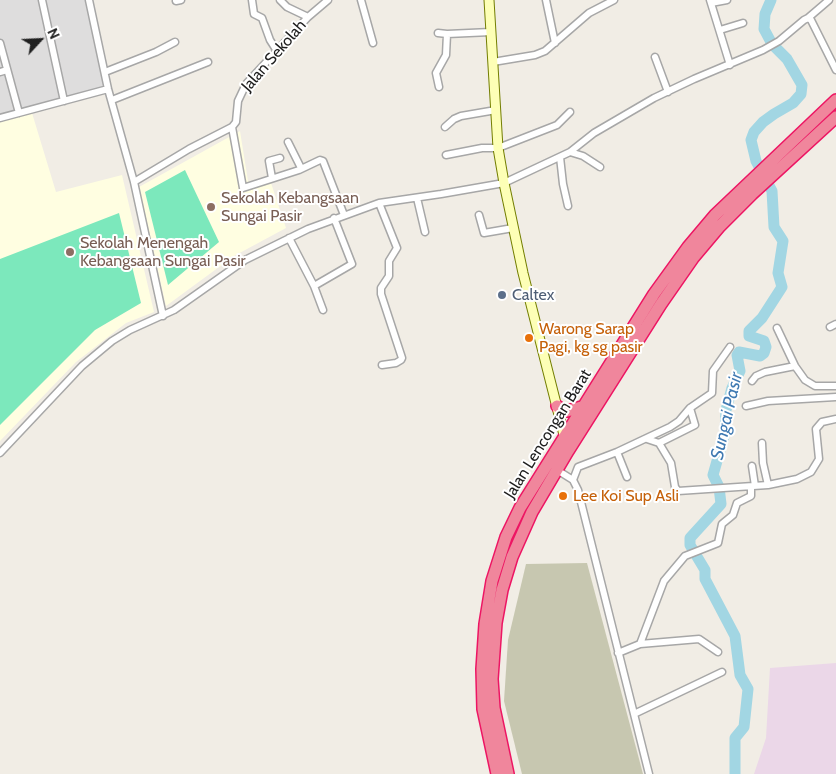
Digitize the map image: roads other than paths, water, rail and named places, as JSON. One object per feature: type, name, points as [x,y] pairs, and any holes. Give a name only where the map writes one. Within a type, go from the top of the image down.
[{"type":"highway","name":"Jalan Lencongan Barat","points":[[498,774],[484,709],[482,669],[484,624],[492,581],[506,537],[520,508],[671,269],[715,214],[748,190],[836,100]]},
{"type":"highway","name":"Jalan Lencongan Barat","points":[[770,169],[836,117]]},
{"type":"highway","name":"Jalan Lencongan Barat","points":[[508,774],[494,708],[492,679],[496,624],[502,590],[512,557],[532,512],[568,451],[661,304],[748,190]]},
{"type":"highway","points":[[557,406],[567,411],[584,406]]},
{"type":"main road","points":[[489,0],[498,148],[504,183],[513,228],[568,451]]},
{"type":"street","points":[[42,0],[64,101]]},
{"type":"street","points":[[89,0],[108,89],[134,182],[163,316]]},
{"type":"street","points":[[176,1],[180,0]]},
{"type":"street","points":[[252,0],[254,14],[262,18],[270,40],[277,51]]},
{"type":"street","points":[[280,0],[286,7],[308,17]]},
{"type":"street","name":"Jalan Sekolah","points":[[232,127],[236,122],[240,95],[246,84],[308,17],[328,0]]},
{"type":"street","points":[[362,0],[373,43]]},
{"type":"street","points":[[546,0],[555,43]]},
{"type":"street","points":[[493,62],[535,55],[546,50],[589,13],[614,0]]},
{"type":"street","points":[[727,0],[711,1],[730,65]]},
{"type":"street","points":[[0,452],[82,366],[112,341],[130,330],[174,310],[245,260],[334,218],[380,203],[504,183],[570,152],[594,133],[627,113],[779,41],[829,0]]},
{"type":"street","points":[[808,18],[811,20],[836,70]]},
{"type":"street","points":[[720,30],[743,23]]},
{"type":"street","points":[[438,33],[491,32]]},
{"type":"street","points":[[439,87],[436,73],[446,55],[447,34]]},
{"type":"street","points":[[105,72],[156,52],[174,42]]},
{"type":"street","points":[[0,43],[19,113]]},
{"type":"street","points":[[654,57],[668,92]]},
{"type":"street","points":[[112,100],[208,62]]},
{"type":"street","points":[[0,72],[7,70]]},
{"type":"street","points":[[0,118],[108,89]]},
{"type":"street","points":[[445,127],[457,117],[496,110]]},
{"type":"street","points":[[446,155],[482,148],[498,148],[557,125],[570,112]]},
{"type":"street","points":[[134,182],[189,149],[232,127],[243,188],[301,168],[318,160],[322,161],[344,215]]},
{"type":"street","points":[[288,142],[301,168]]},
{"type":"street","points":[[570,152],[583,156],[600,167]]},
{"type":"street","points":[[560,157],[564,194],[568,206]]},
{"type":"street","points":[[272,178],[269,161],[280,158]]},
{"type":"street","points":[[417,198],[425,232]]},
{"type":"street","points":[[380,203],[397,248],[389,261],[389,276],[381,288],[381,294],[402,358],[396,363],[382,365]]},
{"type":"street","points":[[479,215],[484,233],[513,228]]},
{"type":"street","points":[[314,286],[352,264],[334,218]]},
{"type":"street","points":[[289,238],[314,286],[323,310]]},
{"type":"street","points":[[776,328],[796,366],[810,384],[820,387],[836,386]]},
{"type":"street","points":[[573,480],[578,467],[647,439],[675,424],[690,408],[712,393],[713,371],[730,347]]},
{"type":"street","points":[[752,381],[756,376],[766,372],[796,366]]},
{"type":"street","points":[[746,406],[768,401],[836,397]]},
{"type":"street","points":[[659,443],[695,425],[690,408]]},
{"type":"street","points":[[647,439],[659,443],[671,463],[675,487],[678,492],[753,487],[797,479],[811,472],[819,459],[816,428],[822,422],[836,418]]},
{"type":"street","points":[[762,443],[763,463],[768,485]]},
{"type":"street","points":[[617,452],[627,477]]},
{"type":"street","points":[[640,644],[664,581],[681,559],[691,553],[699,552],[718,543],[722,524],[733,515],[737,503],[751,496],[753,487],[752,466]]},
{"type":"street","points":[[557,470],[573,480],[578,490],[650,774]]},
{"type":"street","points":[[618,653],[640,644],[699,638],[718,652]]},
{"type":"street","points":[[634,714],[722,672]]},
{"type":"waterway","name":"Sungai Pasir","points":[[735,774],[735,738],[744,727],[748,689],[740,675],[735,636],[705,579],[705,570],[690,545],[690,538],[721,504],[719,487],[713,475],[725,433],[726,410],[732,388],[740,371],[737,355],[739,352],[760,356],[764,353],[766,347],[764,341],[749,336],[749,331],[762,318],[782,287],[778,273],[783,241],[774,227],[772,191],[756,161],[751,140],[754,132],[763,122],[793,103],[801,94],[802,85],[787,59],[772,44],[764,29],[765,14],[771,0]]},
{"type":"place","name":"Sekolah Kebangsaan Sungai Pasir","points":[[211,207]]},
{"type":"place","name":"Sekolah Menengah Kebangsaan Sungai Pasir","points":[[70,252]]},
{"type":"place","name":"Caltex","points":[[502,295]]},
{"type":"place","name":"Warong Sarap Pagi, kg sg pasir","points":[[529,338]]},
{"type":"place","name":"Lee Koi Sup Asli","points":[[563,496]]}]
